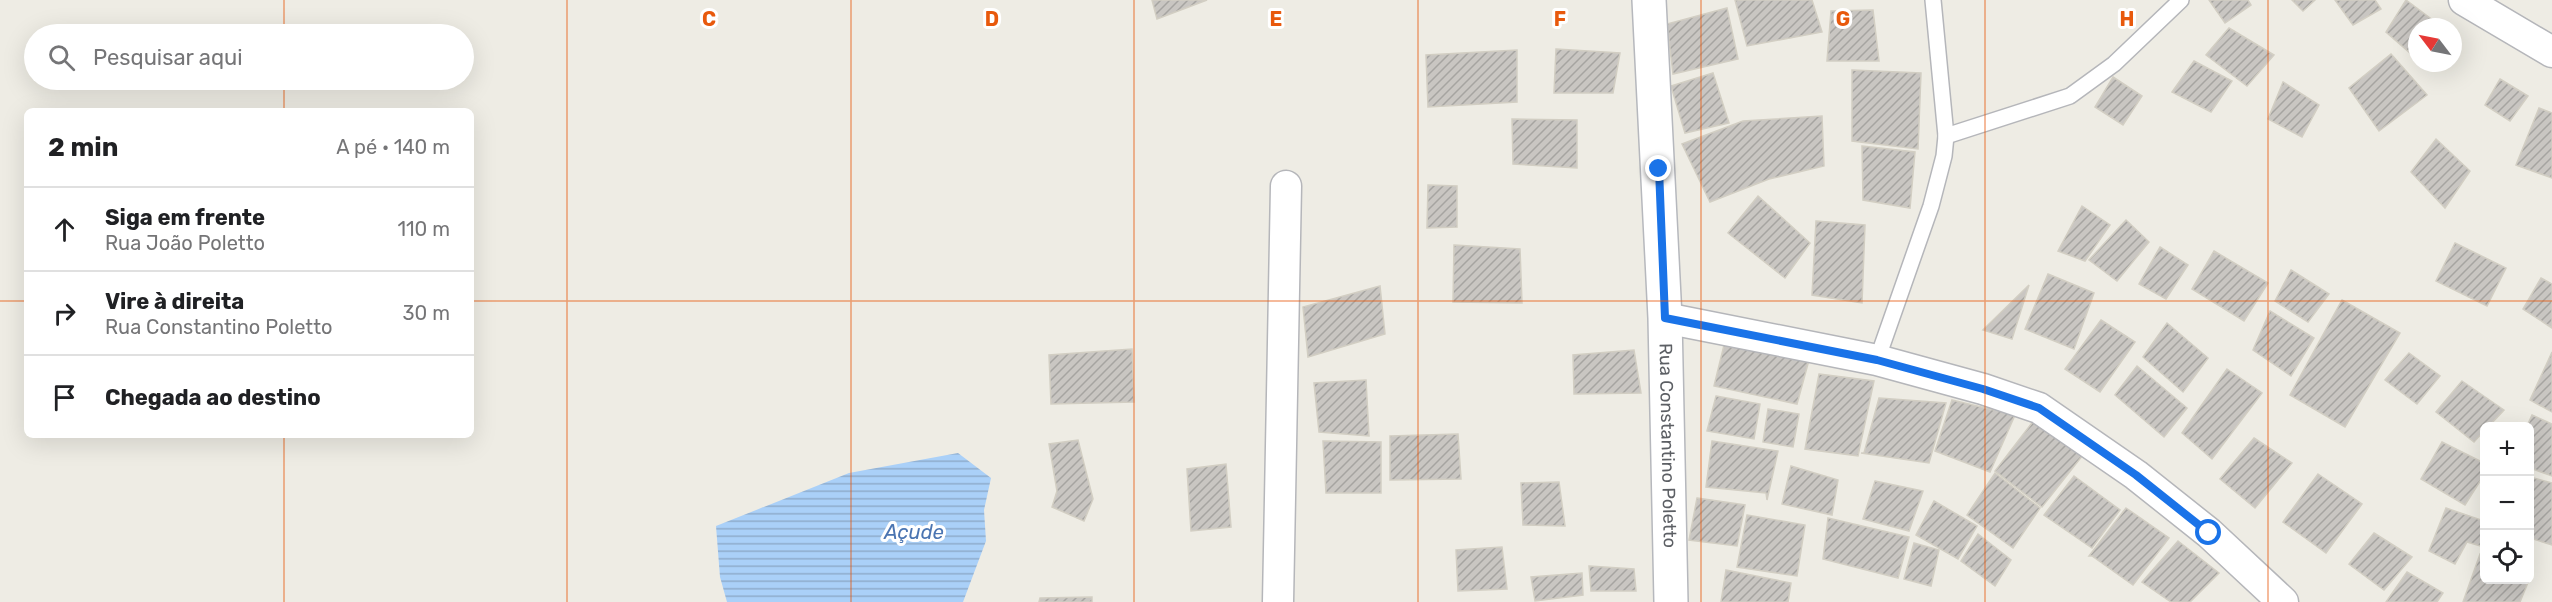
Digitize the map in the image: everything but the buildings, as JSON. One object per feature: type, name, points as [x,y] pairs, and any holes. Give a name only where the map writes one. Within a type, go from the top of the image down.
[{"type":"street","name":"Rua Constantino Poletto","points":[[1649,0],[1665,318],[1671,602]]},
{"type":"street","points":[[2464,0],[2552,52]]},
{"type":"street","points":[[1278,602],[1286,186]]},
{"type":"street","points":[[1665,318],[1877,360],[1983,389],[2039,408],[2136,475],[2181,511],[2283,602]]},
{"type":"lane","points":[[1877,360],[1931,206],[1944,156],[1946,135],[1933,0]]},
{"type":"lane","points":[[1946,135],[2070,96],[2114,64],[2181,0]]},
{"type":"water","name":"Açude","points":[[958,453],[991,478],[984,510],[986,541],[963,602],[727,602],[720,577],[716,526],[849,473]]},
{"type":"route","points":[[1659,169],[1665,318],[1877,360],[1983,389],[2039,408],[2136,475],[2209,533]]}]
